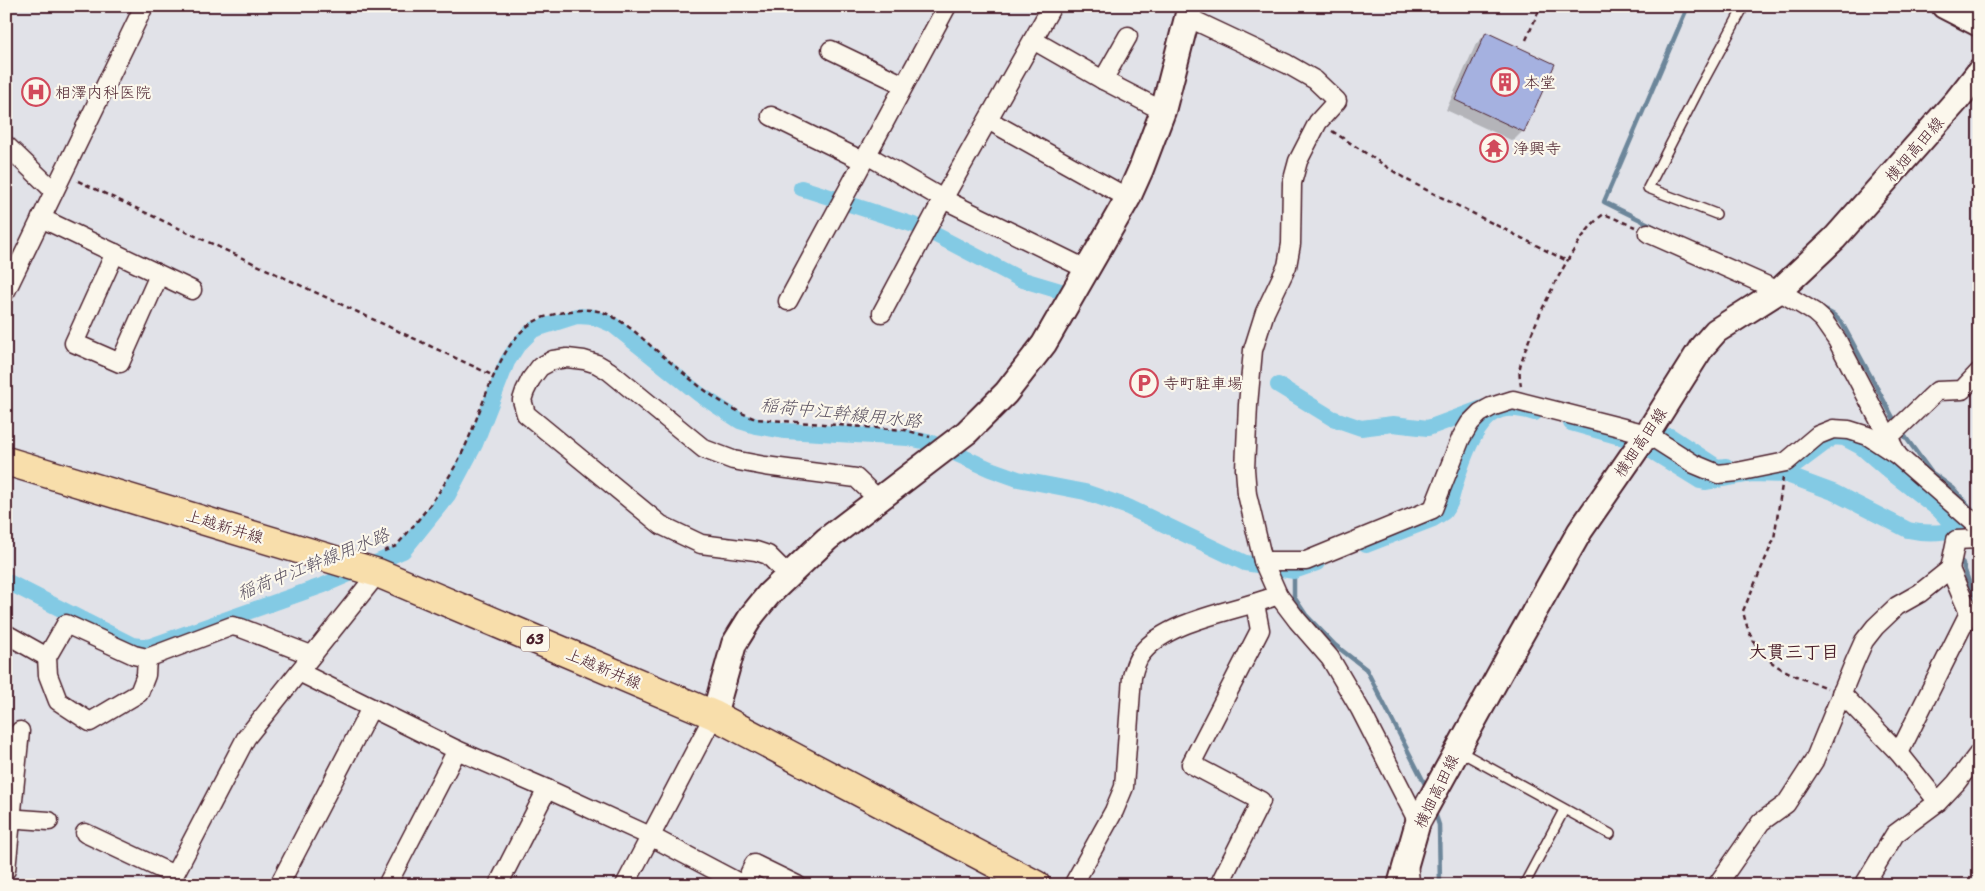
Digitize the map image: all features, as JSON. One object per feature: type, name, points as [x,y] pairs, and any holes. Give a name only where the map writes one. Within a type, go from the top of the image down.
[{"type":"main road","points":[[1944,6],[1979,24]]},
{"type":"main road","points":[[714,715],[734,644],[760,604],[788,574],[826,539],[951,444],[992,408],[1032,361],[1056,324],[1128,198],[1141,170],[1163,111],[1188,12]]},
{"type":"main road","name":"横畑高田線","points":[[1400,885],[1418,822],[1456,750],[1580,531],[1647,434],[1702,347],[1716,332],[1779,291],[1835,238],[1957,100],[1979,72]]},
{"type":"main road","name":"上越新井線","points":[[6,461],[365,569],[714,715],[1036,885]]},
{"type":"street","points":[[6,290],[144,6]]},
{"type":"street","points":[[882,313],[943,199],[1052,6]]},
{"type":"street","points":[[788,302],[904,84],[939,9]]},
{"type":"street","points":[[1188,12],[1315,80],[1337,101],[1318,122],[1298,161],[1292,183],[1291,244],[1287,266],[1265,312],[1254,350],[1248,405],[1245,469],[1249,502],[1263,561],[1278,595],[1330,658],[1360,709],[1418,822]]},
{"type":"street","points":[[1103,80],[1128,36]]},
{"type":"street","points":[[1033,40],[1103,80],[1163,111]]},
{"type":"street","points":[[831,50],[904,84]]},
{"type":"street","points":[[771,116],[865,158],[943,199],[1086,269]]},
{"type":"street","points":[[988,120],[1128,198]]},
{"type":"street","points":[[6,145],[54,191]]},
{"type":"street","points":[[41,218],[192,290]]},
{"type":"street","points":[[1648,232],[1779,291],[1814,312],[1823,320],[1837,340],[1898,455]]},
{"type":"street","points":[[115,253],[74,343],[120,363],[160,275]]},
{"type":"street","points":[[788,574],[768,555],[756,551],[701,544],[661,525],[526,414],[522,400],[530,379],[540,367],[553,360],[567,358],[598,364],[704,449],[733,460],[856,478],[878,499]]},
{"type":"street","points":[[1888,438],[1937,391],[1962,390],[1979,372]]},
{"type":"street","points":[[1263,561],[1306,561],[1433,509],[1461,438],[1470,423],[1480,413],[1505,402],[1522,402],[1647,434],[1694,464],[1718,474],[1786,462],[1818,435],[1833,429],[1849,430],[1868,436],[1898,455],[1979,527]]},
{"type":"street","points":[[1898,753],[1969,613],[1950,569],[1956,540],[1957,508]]},
{"type":"street","points":[[1956,540],[1979,539]]},
{"type":"street","points":[[85,833],[171,880],[246,738],[299,672],[365,569]]},
{"type":"street","points":[[1717,885],[1761,822],[1786,804],[1814,761],[1864,641],[1875,627],[1897,606],[1920,593],[1950,569]]},
{"type":"street","points":[[1073,885],[1114,811],[1124,788],[1132,678],[1135,665],[1141,654],[1158,640],[1190,622],[1255,604],[1278,595]]},
{"type":"street","points":[[1219,885],[1261,801],[1191,764],[1260,630],[1255,604]]},
{"type":"street","points":[[147,658],[146,675],[139,693],[90,722],[58,702],[48,675],[47,657],[66,624],[134,655],[147,658],[232,626],[311,654]]},
{"type":"street","points":[[6,634],[47,657]]},
{"type":"street","points":[[299,672],[457,750],[650,836],[743,885],[754,864],[797,885]]},
{"type":"street","points":[[1841,693],[1898,753],[1938,802]]},
{"type":"street","points":[[279,885],[371,708]]},
{"type":"street","points":[[625,885],[714,715]]},
{"type":"street","points":[[6,870],[9,818],[20,731]]},
{"type":"street","points":[[387,885],[457,750]]},
{"type":"street","points":[[1864,885],[1895,834],[1938,802],[1956,783],[1979,753]]},
{"type":"street","points":[[498,885],[547,789]]},
{"type":"street","points":[[9,818],[49,821]]},
{"type":"lane","points":[[1716,214],[1648,188],[1744,6]]},
{"type":"lane","points":[[1456,750],[1610,834]]},
{"type":"lane","points":[[1524,885],[1564,810]]},
{"type":"lane","points":[[1411,850],[1415,885]]},
{"type":"path","points":[[1526,40],[1541,6]]},
{"type":"path","points":[[1318,122],[1407,180],[1568,261]]},
{"type":"path","points":[[63,174],[495,376]]},
{"type":"path","points":[[1522,402],[1519,369],[1530,336],[1548,297],[1568,261],[1596,219],[1604,214],[1648,232]]},
{"type":"path","points":[[365,569],[396,546],[447,481],[468,440],[505,353],[516,337],[532,323],[555,314],[582,309],[605,313],[622,322],[707,393],[741,414],[756,419],[905,430],[951,444]]},
{"type":"path","points":[[1786,462],[1774,539],[1743,611],[1745,620],[1756,645],[1776,667],[1841,693]]},
{"type":"building","name":"本堂","points":[[1486,32],[1555,64],[1524,132],[1455,100]]},
{"type":"waterway","points":[[1655,227],[1604,202],[1688,6]]},
{"type":"waterway","points":[[801,188],[839,200]]},
{"type":"waterway","points":[[846,203],[923,228]]},
{"type":"waterway","points":[[932,233],[1020,279],[1067,293]]},
{"type":"waterway","points":[[1821,308],[1834,315],[1842,323],[1897,425]]},
{"type":"waterway","name":"稲荷中江幹線用水路","points":[[6,581],[132,645],[148,647],[324,585],[403,551],[448,495],[475,444],[507,362],[518,345],[533,330],[577,316],[594,317],[613,325],[699,394],[740,421],[785,431],[908,438],[932,443],[990,469],[1018,479],[1085,492],[1128,507],[1245,563],[1294,571],[1317,563]]},
{"type":"waterway","points":[[1278,385],[1332,418],[1361,428],[1393,424],[1428,428],[1485,407]]},
{"type":"waterway","name":"稲荷中江幹線用水路","points":[[1366,545],[1433,519],[1444,512],[1450,503],[1467,450],[1482,425],[1491,416],[1501,410],[1510,409],[1535,413]]},
{"type":"waterway","name":"稲荷中江幹線用水路","points":[[1571,423],[1631,440],[1700,481],[1705,482],[1751,474],[1787,475],[1833,492],[1908,530],[1917,532],[1945,532],[1971,524],[1979,519]]},
{"type":"waterway","points":[[1901,431],[1931,472],[1953,488],[1974,512]]},
{"type":"waterway","points":[[1670,436],[1717,467],[1726,466]]},
{"type":"waterway","points":[[1797,464],[1833,437],[1844,438],[1861,447],[1939,510],[1950,522]]},
{"type":"waterway","name":"稲荷中江幹線用水路","points":[[1950,522],[1954,537]]},
{"type":"waterway","points":[[1962,562],[1979,611]]},
{"type":"waterway","points":[[1294,571],[1294,597],[1306,615],[1335,645],[1366,669],[1427,788]]},
{"type":"waterway","points":[[1434,810],[1439,825],[1440,885]]},
{"type":"place","name":"本堂","points":[[1505,82]]},
{"type":"place","name":"相澤内科医院","points":[[36,92]]},
{"type":"place","name":"浄興寺","points":[[1494,148]]},
{"type":"place","name":"寺町駐車場","points":[[1144,383]]},
{"type":"district","name":"大貫三丁目","points":[[1794,652]]}]
